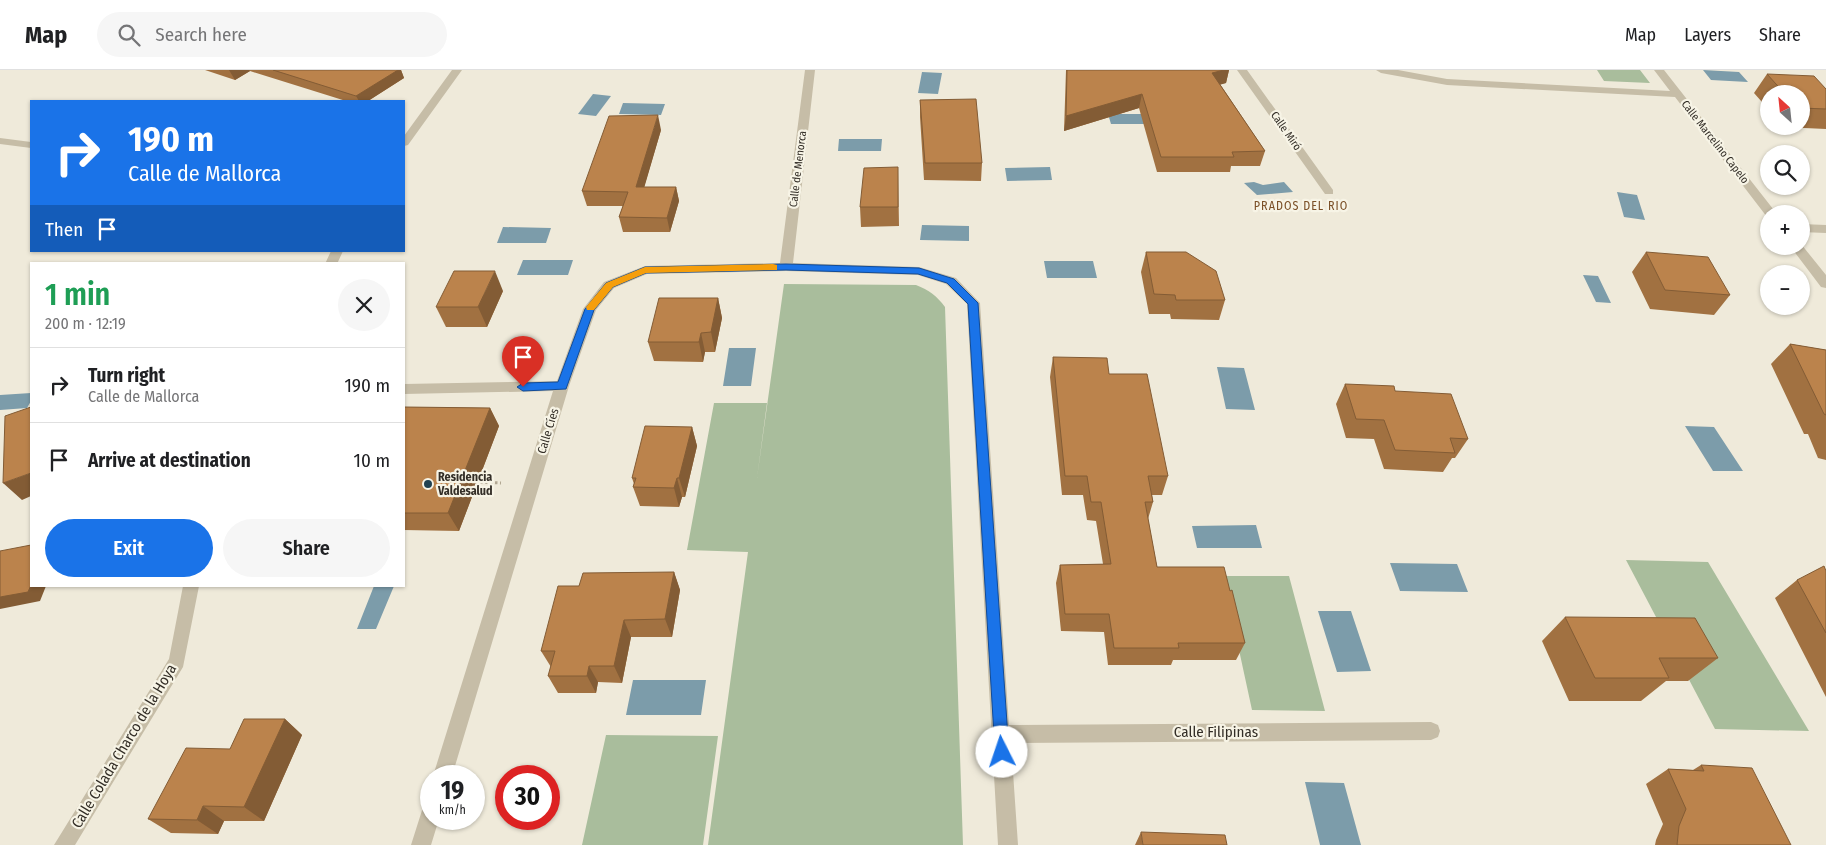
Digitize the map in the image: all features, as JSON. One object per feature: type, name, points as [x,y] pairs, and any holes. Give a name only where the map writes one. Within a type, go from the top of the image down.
[{"type":"street","name":"Calle de Menorca","points":[[786,267],[810,70]]},
{"type":"street","name":"Calle Miró","points":[[1242,70],[1329,192]]},
{"type":"street","points":[[1381,70],[1447,82],[1678,94]]},
{"type":"street","name":"Calle Marcelino Capelo","points":[[1659,70],[1764,205]]},
{"type":"street","points":[[405,142],[453,71]]},
{"type":"street","points":[[0,141],[30,145]]},
{"type":"street","points":[[1810,228],[1826,229]]},
{"type":"street","points":[[1803,255],[1826,284]]},
{"type":"street","name":"Calle Cíes","points":[[445,765],[562,386],[590,309],[609,285],[645,270],[786,267],[919,271],[950,281],[973,303],[1008,845]]},
{"type":"street","points":[[405,389],[562,386]]},
{"type":"street","name":"Calle Colada Charco de la Hoya","points":[[64,845],[177,661],[191,587]]},
{"type":"street","name":"Calle Filipinas","points":[[1001,734],[1431,731]]},
{"type":"street","points":[[421,845],[426,830]]},
{"type":"path","points":[[470,482],[532,483]]},
{"type":"green space","points":[[1597,70],[1640,70],[1650,83],[1604,81]]},
{"type":"green space","points":[[784,284],[916,285],[932,294],[945,307],[963,845],[708,845],[748,552],[687,550],[714,403],[767,403],[757,478]]},
{"type":"green space","points":[[1626,560],[1708,562],[1809,731],[1715,729]]},
{"type":"green space","points":[[1223,576],[1289,576],[1325,711],[1252,710]]},
{"type":"green space","points":[[606,735],[718,736],[703,845],[582,845]]},
{"type":"water","points":[[1703,70],[1739,72],[1748,82],[1711,80]]},
{"type":"water","points":[[922,72],[942,73],[938,94],[918,93]]},
{"type":"water","points":[[593,94],[611,96],[596,116],[578,114]]},
{"type":"water","points":[[623,103],[665,104],[661,115],[619,114]]},
{"type":"water","points":[[1108,114],[1146,114],[1149,124],[1111,124]]},
{"type":"water","points":[[839,139],[882,139],[881,151],[838,151]]},
{"type":"water","points":[[1050,167],[1052,180],[1007,181],[1005,168]]},
{"type":"water","points":[[1254,182],[1263,185],[1284,182],[1293,192],[1257,195],[1244,183]]},
{"type":"water","points":[[1617,192],[1637,195],[1645,220],[1624,217]]},
{"type":"water","points":[[922,225],[969,226],[969,241],[920,240]]},
{"type":"water","points":[[503,227],[551,228],[546,243],[497,243]]},
{"type":"water","points":[[523,260],[573,260],[568,275],[517,275]]},
{"type":"water","points":[[1044,261],[1093,261],[1097,278],[1047,278]]},
{"type":"water","points":[[1583,275],[1598,276],[1611,303],[1596,302]]},
{"type":"water","points":[[729,348],[756,348],[751,386],[723,386]]},
{"type":"water","points":[[1217,367],[1244,368],[1255,410],[1226,409]]},
{"type":"water","points":[[30,393],[30,403],[27,408],[0,410],[0,395]]},
{"type":"water","points":[[1685,426],[1714,427],[1743,471],[1713,471]]},
{"type":"water","points":[[1256,525],[1262,548],[1197,548],[1192,526]]},
{"type":"water","points":[[1390,563],[1457,564],[1468,592],[1400,591]]},
{"type":"water","points":[[374,587],[394,587],[376,629],[357,629]]},
{"type":"water","points":[[1318,611],[1351,611],[1371,671],[1337,672]]},
{"type":"water","points":[[633,680],[706,680],[701,715],[626,715]]},
{"type":"water","points":[[1305,782],[1344,783],[1361,845],[1320,845]]},
{"type":"building","points":[[273,70],[398,70],[356,96]]},
{"type":"building","points":[[1067,70],[1224,70],[1212,73],[1265,151],[1232,152],[1234,157],[1161,157],[1142,94],[1066,116]]},
{"type":"building","points":[[1767,74],[1814,76],[1826,89],[1826,109],[1810,108],[1810,85],[1777,85]]},
{"type":"building","points":[[976,99],[982,163],[925,163],[920,100]]},
{"type":"building","points":[[658,115],[636,187],[676,187],[667,218],[619,217],[628,192],[582,191],[609,116]]},
{"type":"building","points":[[898,167],[898,207],[860,207],[864,168]]},
{"type":"building","points":[[1146,252],[1186,252],[1216,271],[1225,300],[1176,300],[1175,295],[1154,294]]},
{"type":"building","points":[[1646,252],[1708,257],[1730,295],[1665,290]]},
{"type":"building","points":[[454,271],[495,271],[478,307],[436,307]]},
{"type":"building","points":[[659,298],[718,298],[711,332],[701,333],[699,342],[648,342]]},
{"type":"building","points":[[1790,344],[1826,350],[1826,415],[1824,414]]},
{"type":"building","points":[[1053,357],[1107,358],[1109,374],[1147,374],[1168,476],[1148,476],[1153,502],[1145,502],[1157,567],[1224,567],[1230,591],[1232,590],[1245,643],[1178,643],[1179,648],[1114,648],[1109,614],[1065,614],[1060,565],[1111,564],[1101,502],[1091,502],[1087,476],[1065,476]]},
{"type":"building","points":[[1345,384],[1394,386],[1395,391],[1451,394],[1468,439],[1450,438],[1455,453],[1395,450],[1384,420],[1356,419]]},
{"type":"building","points":[[30,407],[30,473],[3,483],[5,416]]},
{"type":"building","name":"Residencia Valdesalud","points":[[405,407],[490,408],[448,513],[405,513]]},
{"type":"building","points":[[645,426],[692,427],[679,478],[677,478],[674,488],[633,487],[636,478],[632,478]]},
{"type":"building","points":[[30,545],[30,587],[28,592],[0,597],[0,551]]},
{"type":"building","points":[[1824,566],[1826,571],[1826,633],[1797,580]]},
{"type":"building","points":[[674,572],[665,619],[624,620],[614,666],[589,666],[587,676],[548,676],[555,651],[541,651],[558,586],[579,586],[583,573]]},
{"type":"building","points":[[1565,617],[1695,618],[1718,658],[1659,658],[1669,678],[1595,678]]},
{"type":"building","points":[[244,719],[285,719],[244,807],[203,806],[197,820],[148,819],[186,748],[230,749]]},
{"type":"building","points":[[1701,765],[1752,768],[1791,845],[1677,845],[1679,826],[1686,809],[1668,769],[1704,771]]},
{"type":"building","points":[[1141,832],[1225,835],[1227,845],[1143,845]]},
{"type":"slow traffic","points":[[591,307],[609,285],[645,270],[773,267]]},
{"type":"place","name":"Residencia Valdesalud","points":[[428,484]]},
{"type":"district","name":"PRADOS DEL RIO","points":[[1301,206]]},
{"type":"route","points":[[523,387],[562,386],[590,309],[609,285],[645,270],[786,267],[919,271],[950,281],[973,303],[1002,752]]}]
